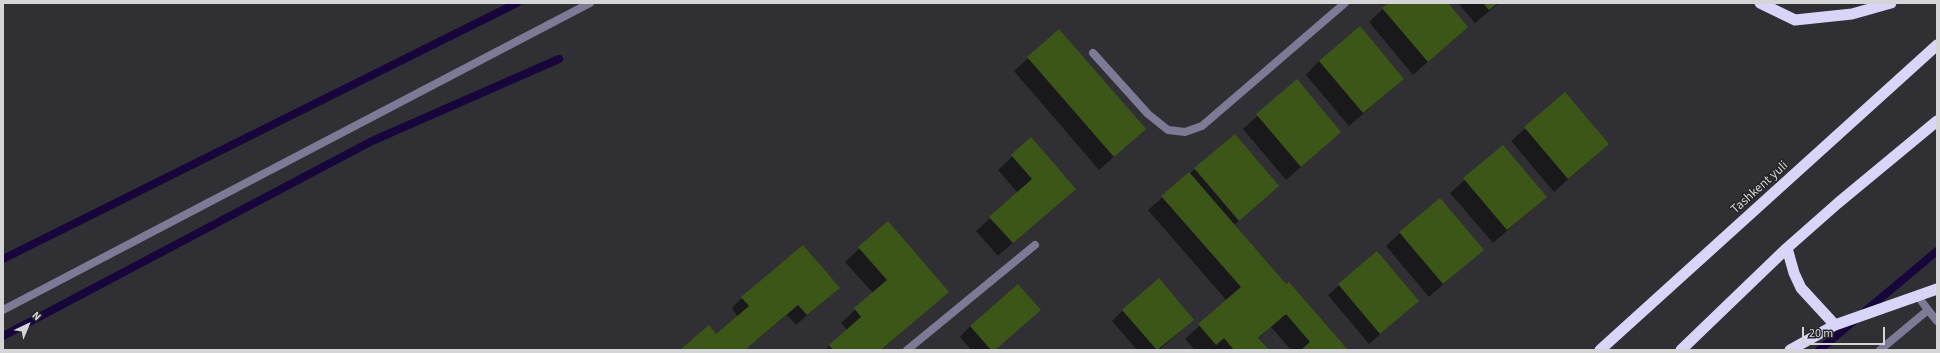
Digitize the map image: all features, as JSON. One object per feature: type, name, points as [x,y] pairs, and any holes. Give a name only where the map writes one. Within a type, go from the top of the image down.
[{"type":"highway","points":[[1760,3],[1796,20],[1852,14],[1891,3]]},
{"type":"highway","name":"Tashkent yuli","points":[[1600,350],[1937,46]]},
{"type":"highway","points":[[1681,350],[1787,248],[1838,203],[1937,121]]},
{"type":"highway","points":[[1787,248],[1794,273],[1801,288],[1835,325]]},
{"type":"highway","points":[[1790,350],[1835,325],[1937,288]]},
{"type":"street","points":[[3,310],[590,3]]},
{"type":"street","points":[[1093,52],[1148,114],[1168,130],[1185,132],[1202,126],[1345,3]]},
{"type":"street","points":[[907,350],[1035,245]]},
{"type":"street","points":[[1917,295],[1937,321]]},
{"type":"street","points":[[1880,350],[1928,310]]},
{"type":"building","points":[[1388,3],[1448,3],[1468,27],[1428,62],[1382,8]]},
{"type":"building","points":[[1483,3],[1498,3],[1489,10]]},
{"type":"building","points":[[1360,26],[1404,79],[1363,113],[1319,61]]},
{"type":"building","points":[[1059,29],[1146,129],[1114,157],[1027,57]]},
{"type":"building","points":[[1297,79],[1341,132],[1301,167],[1256,114]]},
{"type":"building","points":[[1565,92],[1609,144],[1568,179],[1524,127]]},
{"type":"building","points":[[1235,134],[1279,186],[1239,221],[1194,168]]},
{"type":"building","points":[[1031,137],[1076,189],[1013,243],[989,217],[1032,179],[1011,155]]},
{"type":"building","points":[[1503,145],[1547,197],[1507,230],[1463,178]]},
{"type":"building","points":[[1189,172],[1286,284],[1289,282],[1348,350],[1301,350],[1310,342],[1286,314],[1258,338],[1269,350],[1234,350],[1224,338],[1216,345],[1198,324],[1241,287],[1161,196]]},
{"type":"building","points":[[1440,198],[1484,250],[1443,284],[1399,232]]},
{"type":"building","points":[[888,221],[949,292],[881,350],[833,350],[829,345],[861,317],[854,308],[887,280],[858,247]]},
{"type":"building","points":[[803,245],[840,288],[807,315],[798,305],[745,350],[680,350],[709,325],[716,334],[749,306],[741,297]]},
{"type":"building","points":[[1377,251],[1419,301],[1380,334],[1338,284]]},
{"type":"building","points":[[1159,278],[1194,320],[1157,350],[1122,310]]},
{"type":"building","points":[[1018,284],[1041,310],[995,350],[991,350],[970,326]]},
{"type":"waterway","points":[[3,259],[517,3]]},
{"type":"waterway","points":[[3,336],[372,141],[559,59]]},
{"type":"waterway","points":[[1863,313],[1937,251]]},
{"type":"waterway","points":[[1819,350],[1854,321]]}]
